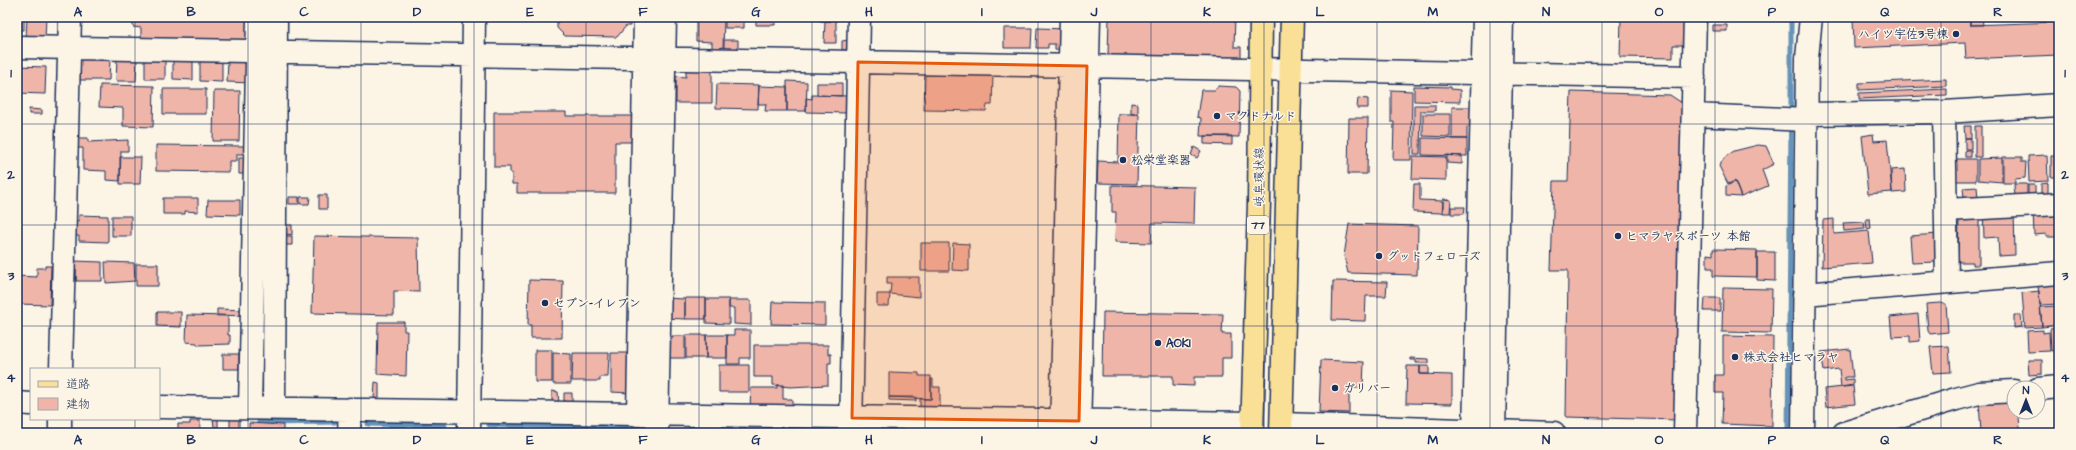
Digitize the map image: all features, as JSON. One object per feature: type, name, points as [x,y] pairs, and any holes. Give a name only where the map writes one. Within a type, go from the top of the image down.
[{"type":"main road","name":"岐阜環状線","points":[[1252,428],[1259,203],[1259,68],[1261,17]]},
{"type":"main road","name":"77","points":[[1281,429],[1292,17]]},
{"type":"street","points":[[61,368],[70,17]]},
{"type":"street","points":[[258,17],[267,52],[274,408]]},
{"type":"street","points":[[250,408],[267,52],[276,17]]},
{"type":"street","points":[[469,433],[474,17]]},
{"type":"street","points":[[645,17],[654,59],[651,421]]},
{"type":"street","points":[[654,59],[665,17]]},
{"type":"street","points":[[852,426],[859,17]]},
{"type":"street","points":[[1070,427],[1078,66],[1071,17]]},
{"type":"street","points":[[1078,66],[1089,17]]},
{"type":"street","points":[[1484,17],[1492,73]]},
{"type":"street","points":[[1484,432],[1492,73],[1502,17]]},
{"type":"street","points":[[1685,433],[1695,17]]},
{"type":"street","points":[[1803,433],[1804,294],[1798,118],[1807,58],[1811,17]]},
{"type":"street","points":[[17,47],[473,56],[1259,68],[1694,77]]},
{"type":"street","points":[[1693,115],[1798,118],[1944,112],[2059,105]]},
{"type":"street","points":[[1944,112],[1947,282]]},
{"type":"street","points":[[1946,210],[2059,204]]},
{"type":"street","points":[[1804,294],[2059,273]]},
{"type":"street","points":[[2046,388],[2059,387]]},
{"type":"street","points":[[1844,433],[1979,393],[2006,391]]},
{"type":"street","points":[[17,403],[30,404]]},
{"type":"street","points":[[160,407],[470,411],[651,421],[852,426],[1252,428]]},
{"type":"street","points":[[349,433],[350,409]]},
{"type":"street","points":[[60,420],[60,433]]},
{"type":"street","points":[[1281,429],[1554,433]]},
{"type":"highlighted area","points":[[858,62],[1087,66],[1079,421],[852,418]]},
{"type":"building","points":[[17,17],[24,17],[24,30],[17,30]]},
{"type":"building","points":[[27,17],[57,17],[57,19],[46,18],[45,39],[26,38]]},
{"type":"building","points":[[133,17],[249,17],[248,40],[141,38],[141,28],[133,27]]},
{"type":"building","points":[[557,17],[630,17],[630,26],[626,26],[617,37],[565,36],[557,28]]},
{"type":"building","points":[[708,17],[718,17],[718,20],[724,20],[723,49],[712,49],[712,42],[696,41],[696,21],[708,21]]},
{"type":"building","points":[[725,17],[744,17],[744,28],[725,28]]},
{"type":"building","points":[[756,17],[775,17],[775,25],[756,25]]},
{"type":"building","points":[[780,17],[831,17],[831,21],[820,21],[820,18]]},
{"type":"building","points":[[831,17],[836,17],[836,43],[824,43],[825,21],[831,21]]},
{"type":"building","points":[[1005,17],[1026,17],[1026,18],[1005,19]]},
{"type":"building","points":[[1109,17],[1235,17],[1234,47],[1241,47],[1241,64],[1201,63],[1202,57],[1108,55]]},
{"type":"building","points":[[1621,17],[1685,17],[1685,45],[1673,45],[1673,58],[1620,57]]},
{"type":"building","name":"ハイツ宇佐3号棟","points":[[1853,17],[1970,17],[1970,25],[2059,22],[2059,55],[1966,59],[1965,43],[1854,48]]},
{"type":"building","points":[[1970,17],[1982,17],[1983,25],[1970,25]]},
{"type":"building","points":[[1712,25],[1727,25],[1727,31],[1712,31]]},
{"type":"building","points":[[1004,28],[1032,28],[1031,48],[1004,48]]},
{"type":"building","points":[[1037,28],[1067,29],[1066,51],[1055,50],[1055,44],[1048,44],[1048,48],[1036,48]]},
{"type":"building","points":[[724,40],[738,40],[738,53],[724,52]]},
{"type":"building","points":[[848,40],[848,50],[842,50],[842,41]]},
{"type":"building","points":[[80,58],[110,59],[109,80],[77,80]]},
{"type":"building","points":[[117,59],[137,59],[136,81],[116,81]]},
{"type":"building","points":[[145,59],[165,60],[165,79],[145,79]]},
{"type":"building","points":[[173,60],[193,60],[193,80],[173,79]]},
{"type":"building","points":[[200,61],[222,61],[222,82],[200,81]]},
{"type":"building","points":[[228,61],[244,61],[252,68],[251,83],[227,82]]},
{"type":"building","points":[[17,66],[46,67],[45,94],[17,93]]},
{"type":"building","points":[[686,70],[712,71],[712,103],[676,103],[676,76],[686,77]]},
{"type":"building","points":[[925,75],[993,76],[992,105],[987,105],[986,111],[924,110]]},
{"type":"building","points":[[1946,79],[1946,86],[1859,90],[1859,83]]},
{"type":"building","points":[[787,81],[807,82],[806,111],[787,111]]},
{"type":"building","points":[[817,83],[842,83],[842,96],[817,95]]},
{"type":"building","points":[[717,84],[759,85],[758,109],[716,108]]},
{"type":"building","points":[[100,85],[154,86],[153,127],[123,126],[123,108],[99,107]]},
{"type":"building","points":[[759,86],[787,87],[787,111],[765,111],[766,104],[758,104]]},
{"type":"building","points":[[1218,86],[1236,87],[1240,91],[1239,137],[1200,136],[1201,118],[1197,117],[1201,90],[1215,90]]},
{"type":"building","points":[[1414,86],[1451,87],[1451,89],[1460,90],[1460,102],[1414,101]]},
{"type":"building","points":[[163,89],[206,89],[206,114],[163,114]]},
{"type":"building","points":[[1947,89],[1947,95],[1859,99],[1859,93]]},
{"type":"building","points":[[1391,90],[1412,91],[1411,160],[1393,160],[1394,122],[1391,122]]},
{"type":"building","points":[[214,91],[240,91],[239,141],[213,141]]},
{"type":"building","points":[[1571,92],[1670,95],[1685,105],[1678,420],[1566,417],[1568,270],[1551,270],[1554,181],[1568,181]]},
{"type":"building","points":[[812,95],[847,96],[847,113],[806,112],[806,98],[812,99]]},
{"type":"building","points":[[1358,98],[1368,99],[1368,108],[1357,108]]},
{"type":"building","points":[[1131,103],[1138,104],[1138,114],[1131,114]]},
{"type":"building","points":[[1414,105],[1435,105],[1435,111],[1421,111],[1420,154],[1414,154]]},
{"type":"building","points":[[1452,107],[1475,107],[1475,128],[1467,127],[1467,139],[1452,139]]},
{"type":"building","points":[[29,109],[42,110],[42,114],[29,114]]},
{"type":"building","points":[[494,112],[566,112],[566,116],[637,116],[637,142],[615,142],[615,193],[517,193],[517,184],[512,184],[512,173],[510,173],[510,167],[494,167]]},
{"type":"building","points":[[1119,114],[1139,114],[1137,184],[1097,183],[1098,161],[1118,162]]},
{"type":"building","points":[[1423,114],[1450,114],[1450,137],[1423,136]]},
{"type":"building","points":[[1349,118],[1368,118],[1367,174],[1348,174]]},
{"type":"building","points":[[1964,126],[1971,126],[1971,138],[1965,138]]},
{"type":"building","points":[[1975,126],[1981,126],[1981,157],[1975,157]]},
{"type":"building","points":[[1873,134],[1874,141],[1887,140],[1892,192],[1868,194],[1862,136]]},
{"type":"building","points":[[1204,136],[1232,136],[1232,145],[1204,144]]},
{"type":"building","points":[[75,138],[88,138],[88,142],[128,140],[128,151],[121,151],[120,181],[106,180],[106,171],[83,170],[83,148],[75,148]]},
{"type":"building","points":[[1422,138],[1467,139],[1467,156],[1422,155]]},
{"type":"building","points":[[1965,138],[1971,138],[1971,149],[1965,149]]},
{"type":"building","points":[[156,145],[244,146],[244,154],[237,154],[237,161],[229,161],[229,172],[156,171]]},
{"type":"building","points":[[1758,145],[1766,146],[1774,164],[1762,170],[1768,186],[1741,197],[1735,181],[1728,184],[1719,166],[1725,157],[1734,151]]},
{"type":"building","points":[[1194,147],[1201,151],[1197,158],[1191,155]]},
{"type":"building","points":[[1965,150],[1971,150],[1971,157],[1965,157]]},
{"type":"building","points":[[1447,155],[1462,156],[1462,164],[1447,163]]},
{"type":"building","points":[[2047,155],[2048,181],[2029,182],[2028,156]]},
{"type":"building","points":[[1413,156],[1446,157],[1446,180],[1412,179]]},
{"type":"building","points":[[2051,156],[2059,156],[2059,177],[2051,177]]},
{"type":"building","points":[[120,157],[141,157],[140,184],[120,184]]},
{"type":"building","points":[[2003,157],[2022,157],[2022,162],[2026,162],[2025,178],[2015,179],[2015,183],[2003,183]]},
{"type":"building","points":[[239,158],[245,158],[245,174],[239,174]]},
{"type":"building","points":[[2002,158],[2002,182],[1978,180],[1978,159]]},
{"type":"building","points":[[1952,159],[1976,159],[1976,181],[1952,181]]},
{"type":"building","points":[[1905,169],[1906,192],[1892,193],[1891,170]]},
{"type":"building","points":[[1735,182],[1741,197],[1726,196],[1726,186]]},
{"type":"building","points":[[2048,183],[2048,194],[2041,194],[2041,184]]},
{"type":"building","points":[[1414,184],[1420,184],[1420,200],[1443,201],[1442,213],[1413,212]]},
{"type":"building","points":[[2014,184],[2027,184],[2027,196],[2015,196]]},
{"type":"building","points":[[1112,185],[1195,187],[1194,224],[1152,223],[1151,243],[1115,242],[1116,212],[1112,212]]},
{"type":"building","points":[[2028,185],[2035,185],[2035,196],[2028,196]]},
{"type":"building","points":[[1977,187],[1978,198],[1964,198],[1963,188]]},
{"type":"building","points":[[319,195],[327,195],[327,209],[319,209]]},
{"type":"building","points":[[289,197],[299,197],[299,204],[289,204]]},
{"type":"building","points":[[300,197],[310,197],[309,204],[300,204]]},
{"type":"building","points":[[163,198],[198,198],[198,212],[185,211],[185,214],[163,214]]},
{"type":"building","points":[[1443,199],[1451,200],[1450,213],[1443,213]]},
{"type":"building","points":[[208,200],[240,200],[240,215],[207,214]]},
{"type":"building","points":[[1451,207],[1465,207],[1464,214],[1451,214]]},
{"type":"building","points":[[2059,208],[2059,237],[2046,237],[2046,234],[2034,235],[2033,209]]},
{"type":"building","points":[[2014,209],[2015,255],[1999,256],[1998,237],[1984,238],[1983,211]]},
{"type":"building","points":[[1979,211],[1979,265],[1973,265],[1973,262],[1958,262],[1959,217]]},
{"type":"building","points":[[79,215],[108,216],[108,242],[79,241],[79,236],[73,236],[74,220],[79,221]]},
{"type":"building","points":[[112,216],[131,216],[131,236],[112,236]]},
{"type":"building","points":[[1834,219],[1834,234],[1869,231],[1872,263],[1822,267],[1823,220]]},
{"type":"building","points":[[1866,219],[1870,219],[1871,228],[1867,229]]},
{"type":"building","points":[[1864,222],[1865,229],[1844,231],[1843,223]]},
{"type":"building","points":[[1349,224],[1418,226],[1417,275],[1348,273],[1344,256]]},
{"type":"building","points":[[286,225],[292,225],[292,235],[286,234]]},
{"type":"building","points":[[1938,234],[1936,262],[1912,263],[1910,236]]},
{"type":"building","points":[[285,236],[292,236],[292,245],[285,245]]},
{"type":"building","points":[[314,236],[418,238],[419,292],[394,291],[394,315],[312,313]]},
{"type":"building","points":[[921,243],[949,243],[949,271],[921,271]]},
{"type":"building","points":[[953,243],[969,244],[969,271],[952,270]]},
{"type":"building","points":[[1713,249],[1757,250],[1757,277],[1713,276],[1713,268],[1707,268],[1707,254],[1713,255]]},
{"type":"building","points":[[1757,252],[1775,252],[1775,281],[1757,280]]},
{"type":"building","points":[[74,261],[102,262],[102,281],[76,281],[76,269],[73,269]]},
{"type":"building","points":[[105,262],[134,263],[135,281],[106,283]]},
{"type":"building","points":[[136,264],[158,264],[158,286],[136,286]]},
{"type":"building","points":[[45,266],[51,266],[50,305],[17,304],[17,276],[37,277],[37,268],[45,268]]},
{"type":"building","points":[[71,269],[76,269],[76,281],[71,281]]},
{"type":"building","points":[[887,277],[919,277],[919,297],[890,294],[891,284],[887,284]]},
{"type":"building","name":"セブン-イレブン","points":[[529,280],[563,281],[562,338],[531,338],[531,325],[528,325]]},
{"type":"building","points":[[1333,281],[1387,282],[1386,296],[1366,296],[1365,321],[1332,320]]},
{"type":"building","points":[[2059,283],[2059,304],[2040,305],[2038,285]]},
{"type":"building","points":[[1723,288],[1772,289],[1771,333],[1722,332]]},
{"type":"building","points":[[2039,291],[2042,327],[2025,328],[2022,293]]},
{"type":"building","points":[[877,294],[890,294],[889,306],[877,306]]},
{"type":"building","points":[[664,298],[685,299],[685,319],[664,318]]},
{"type":"building","points":[[685,298],[706,298],[706,319],[685,319]]},
{"type":"building","points":[[1705,298],[1720,298],[1720,311],[1704,311]]},
{"type":"building","points":[[706,299],[729,299],[729,324],[706,323]]},
{"type":"building","points":[[729,300],[751,300],[751,325],[734,324],[734,308],[729,308]]},
{"type":"building","points":[[772,302],[825,303],[825,325],[771,324]]},
{"type":"building","points":[[1926,304],[1946,304],[1948,332],[1930,334],[1928,331]]},
{"type":"building","points":[[2059,306],[2059,325],[2042,327],[2040,307]]},
{"type":"building","points":[[217,309],[246,310],[246,316],[217,315]]},
{"type":"building","points":[[157,312],[181,312],[181,327],[157,326]]},
{"type":"building","points":[[1103,312],[1223,314],[1222,334],[1231,334],[1231,358],[1222,358],[1222,377],[1194,377],[1194,386],[1173,385],[1173,376],[1102,376]]},
{"type":"building","points":[[1918,314],[1920,341],[1910,342],[1910,336],[1892,337],[1890,317]]},
{"type":"building","points":[[187,315],[228,316],[228,335],[230,335],[230,344],[197,345],[197,343],[186,342]]},
{"type":"building","points":[[2014,315],[2021,315],[2022,327],[2014,328]]},
{"type":"building","points":[[378,322],[404,322],[404,331],[407,331],[406,376],[377,374]]},
{"type":"building","points":[[2059,328],[2059,350],[2051,351],[2050,329]]},
{"type":"building","points":[[734,330],[750,330],[750,358],[740,358],[740,364],[727,364],[727,335],[734,335]]},
{"type":"building","points":[[2043,330],[2043,333],[2049,332],[2050,351],[2028,352],[2027,331]]},
{"type":"building","points":[[686,335],[706,335],[706,358],[686,358]]},
{"type":"building","points":[[706,335],[727,335],[727,358],[706,358]]},
{"type":"building","points":[[672,336],[685,336],[685,358],[662,358],[664,338],[672,338]]},
{"type":"building","points":[[1723,336],[1773,337],[1772,426],[1722,424],[1723,393],[1715,393],[1715,375],[1723,375]]},
{"type":"building","points":[[754,345],[828,345],[828,354],[831,354],[831,363],[828,363],[828,385],[790,387],[773,385],[773,377],[754,377]]},
{"type":"building","points":[[1949,346],[1951,372],[1933,373],[1930,347]]},
{"type":"building","points":[[1850,349],[1853,377],[1845,377],[1845,380],[1853,379],[1853,385],[1841,387],[1839,369],[1824,371],[1821,352]]},
{"type":"building","points":[[535,350],[552,350],[552,382],[535,382]]},
{"type":"building","points":[[553,353],[571,354],[571,384],[553,384]]},
{"type":"building","points":[[573,353],[609,353],[608,377],[600,377],[600,381],[572,381]]},
{"type":"building","points":[[611,353],[630,353],[630,393],[611,392]]},
{"type":"building","points":[[223,354],[239,354],[239,369],[223,369]]},
{"type":"building","points":[[1410,358],[1429,359],[1429,363],[1416,363],[1416,360],[1410,360]]},
{"type":"building","points":[[1321,360],[1364,362],[1363,388],[1349,388],[1349,413],[1319,412]]},
{"type":"building","points":[[2028,360],[2042,360],[2042,374],[2029,375]]},
{"type":"building","points":[[719,365],[749,365],[749,392],[719,392]]},
{"type":"building","points":[[1407,366],[1420,366],[1420,374],[1452,375],[1452,404],[1406,403]]},
{"type":"building","points":[[1420,366],[1429,366],[1429,374],[1420,374]]},
{"type":"building","points":[[889,372],[919,373],[919,376],[931,376],[931,399],[889,397]]},
{"type":"building","points":[[931,379],[933,379],[933,387],[940,387],[940,411],[920,411],[920,399],[931,399]]},
{"type":"building","points":[[375,382],[379,383],[379,399],[374,399]]},
{"type":"building","points":[[777,385],[783,385],[783,399],[792,399],[792,407],[750,407],[751,388],[777,388]]},
{"type":"building","points":[[1853,386],[1855,404],[1826,407],[1824,389]]},
{"type":"building","points":[[552,391],[558,392],[559,404],[552,403]]},
{"type":"building","points":[[564,393],[572,393],[572,404],[564,404]]},
{"type":"building","points":[[889,397],[916,397],[916,401],[889,400]]},
{"type":"building","points":[[2006,400],[2006,420],[2019,420],[2020,429],[1981,432],[1979,402]]},
{"type":"building","points":[[213,418],[218,418],[218,427],[214,427]]},
{"type":"building","points":[[230,418],[239,418],[239,433],[230,432]]},
{"type":"building","points":[[190,421],[200,421],[200,429],[208,429],[208,433],[178,433],[178,424],[190,424]]},
{"type":"building","points":[[249,423],[283,425],[283,433],[249,433]]},
{"type":"building","points":[[762,430],[768,430],[768,433],[762,433]]},
{"type":"waterway","points":[[1791,17],[1791,114]]},
{"type":"waterway","points":[[1788,433],[1791,124]]},
{"type":"waterway","points":[[259,415],[259,423],[335,422]]},
{"type":"waterway","points":[[368,424],[445,426]]},
{"type":"waterway","points":[[489,425],[648,429],[647,433]]},
{"type":"place","name":"ハイツ宇佐3号棟","points":[[1956,34]]},
{"type":"place","name":"マクドナルド","points":[[1217,116]]},
{"type":"place","name":"松栄堂楽器","points":[[1123,160]]},
{"type":"place","name":"ヒマラヤスポーツ 本館","points":[[1618,236]]},
{"type":"place","name":"グッドフェローズ","points":[[1379,256]]},
{"type":"place","name":"セブン-イレブン","points":[[545,303]]},
{"type":"place","name":"AOKI","points":[[1158,343]]},
{"type":"place","name":"株式会社ヒマラヤ","points":[[1735,357]]},
{"type":"place","name":"ガリバー","points":[[1335,388]]}]
